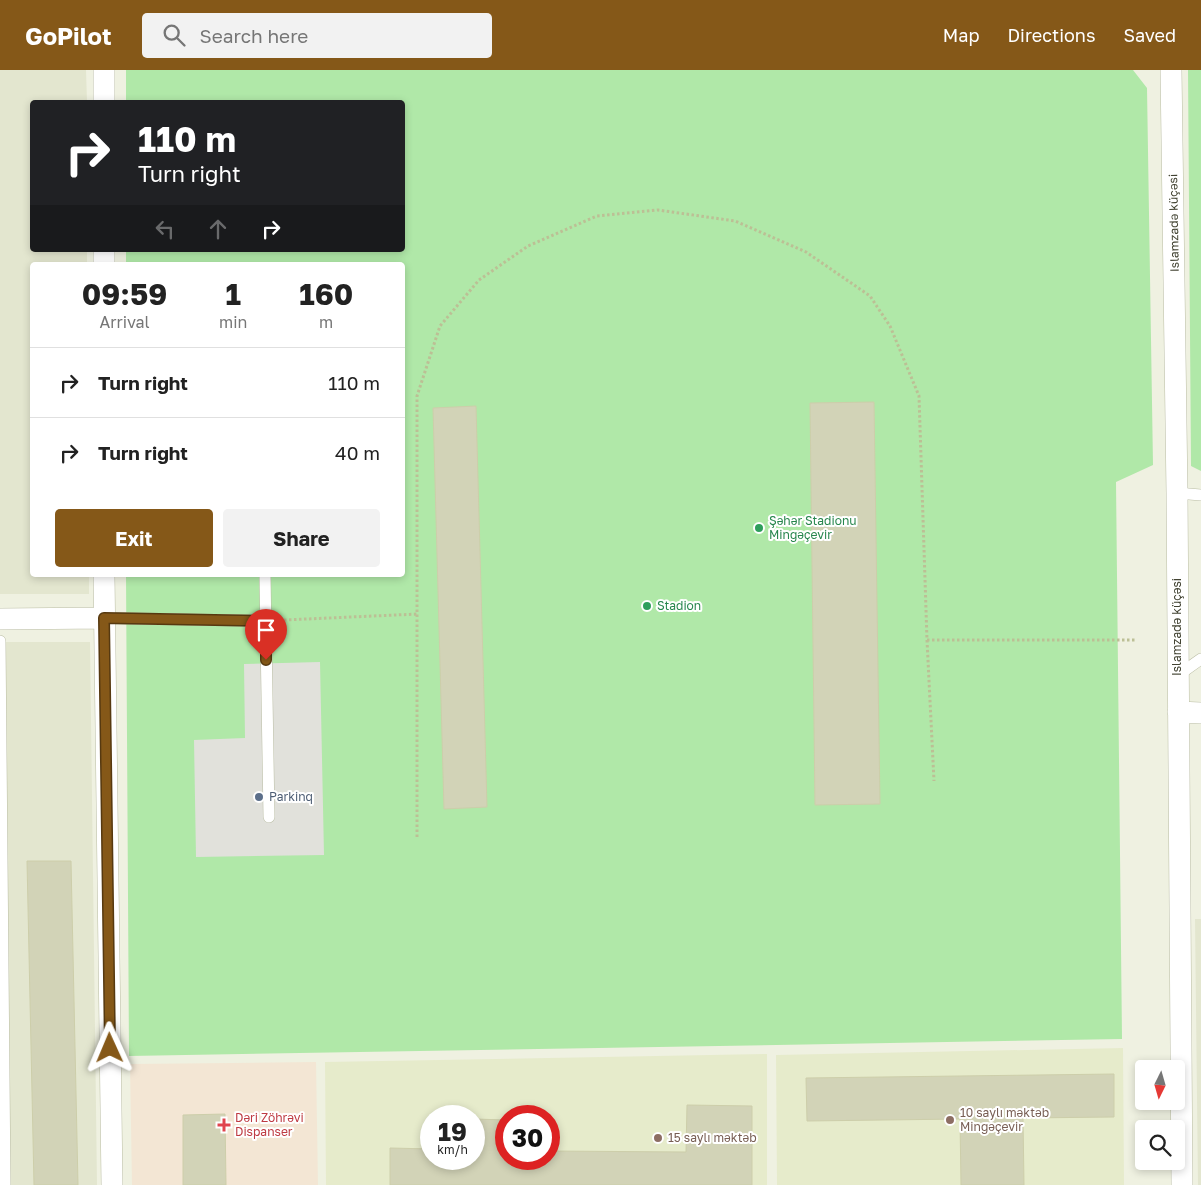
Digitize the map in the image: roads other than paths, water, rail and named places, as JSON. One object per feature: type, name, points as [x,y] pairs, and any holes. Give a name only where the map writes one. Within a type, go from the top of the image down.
[{"type":"street","points":[[104,70],[104,100]]},
{"type":"street","name":"Islamzadə küçəsi","points":[[1172,70],[1182,1185]]},
{"type":"street","points":[[104,577],[112,1185]]},
{"type":"street","points":[[0,619],[104,618]]},
{"type":"street","points":[[1178,712],[1201,713]]},
{"type":"lane","points":[[1177,492],[1201,495]]},
{"type":"lane","points":[[265,577],[269,817]]},
{"type":"lane","points":[[104,618],[266,621]]},
{"type":"lane","points":[[0,641],[5,1185]]},
{"type":"lane","points":[[1177,676],[1201,659]]},
{"type":"place","name":"Şəhər Stadionu Mingəçevir","points":[[759,528]]},
{"type":"place","name":"Stadion","points":[[647,606]]},
{"type":"place","name":"Parkinq","points":[[259,797]]},
{"type":"place","name":"10 saylı məktəb Mingəçevir","points":[[950,1120]]},
{"type":"place","name":"Dəri Zöhrəvi Dispanser","points":[[224,1125]]},
{"type":"place","name":"15 saylı məktəb","points":[[658,1138]]}]
